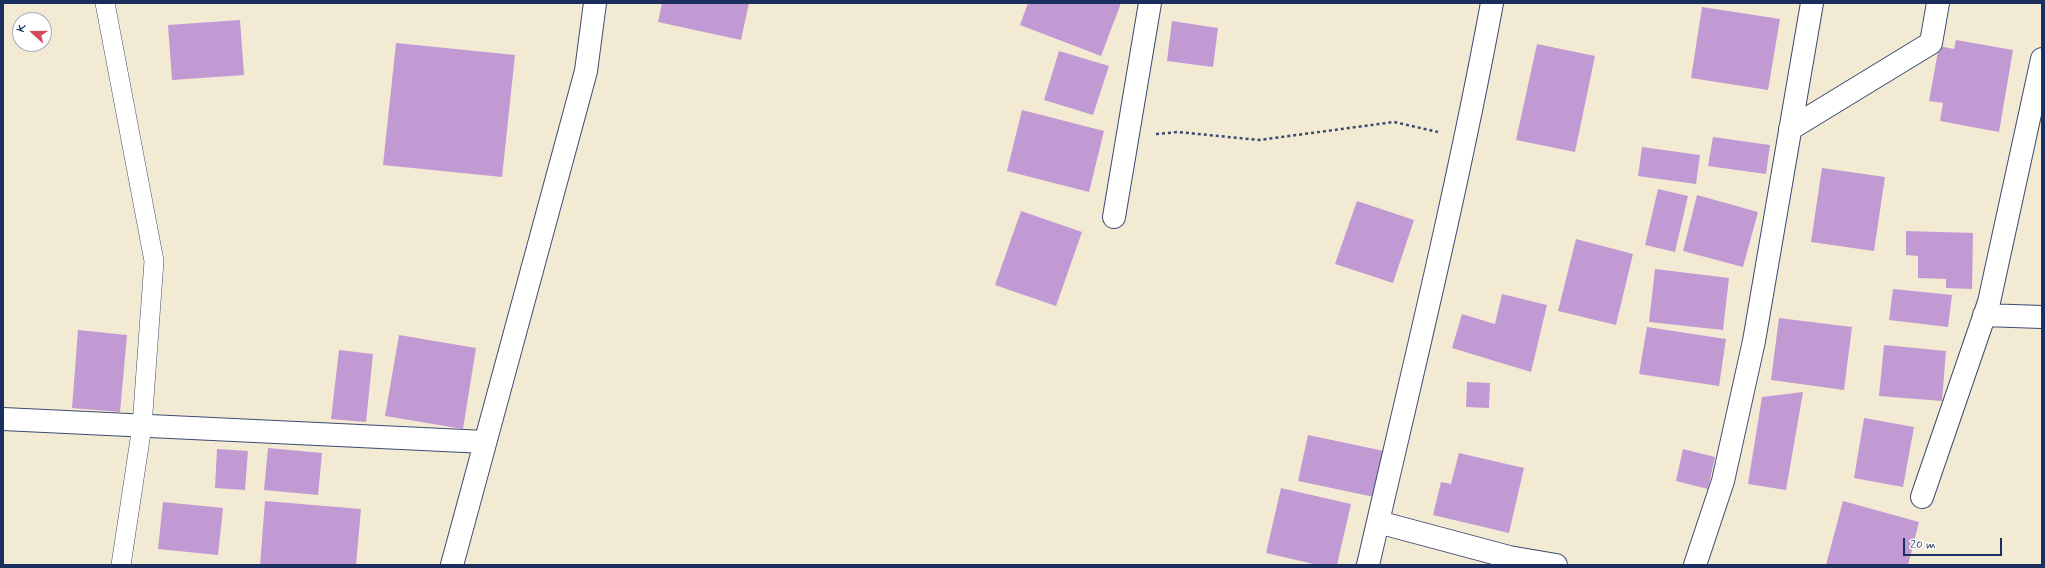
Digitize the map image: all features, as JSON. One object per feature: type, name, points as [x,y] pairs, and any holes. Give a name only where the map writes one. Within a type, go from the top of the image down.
[{"type":"street","points":[[452,565],[586,71],[595,3]]},
{"type":"street","points":[[1114,217],[1150,3]]},
{"type":"street","points":[[1368,565],[1464,139],[1492,3]]},
{"type":"street","points":[[1695,565],[1723,481],[1754,340],[1812,3]]},
{"type":"street","points":[[1790,128],[1931,43],[1938,3]]},
{"type":"street","points":[[1922,496],[1984,315],[2042,58]]},
{"type":"street","points":[[1984,315],[2042,317]]},
{"type":"street","points":[[3,419],[485,442]]},
{"type":"street","points":[[1378,522],[1509,557],[1556,565]]},
{"type":"lane","points":[[105,3],[154,261],[142,426],[121,565]]},
{"type":"path","points":[[1128,136],[1178,132],[1259,140],[1394,122],[1418,126],[1464,139]]},
{"type":"building","points":[[662,3],[749,3],[741,40],[658,22]]},
{"type":"building","points":[[1028,3],[1121,3],[1101,56],[1020,25]]},
{"type":"building","points":[[1702,7],[1780,19],[1768,90],[1691,78]]},
{"type":"building","points":[[240,20],[244,75],[172,80],[168,25]]},
{"type":"building","points":[[1172,21],[1218,28],[1213,67],[1167,61]]},
{"type":"building","points":[[1956,40],[2013,50],[1999,132],[1940,121],[1943,103],[1929,101],[1939,46],[1954,49]]},
{"type":"building","points":[[396,43],[515,55],[502,177],[383,165]]},
{"type":"building","points":[[1537,44],[1595,56],[1575,152],[1516,140]]},
{"type":"building","points":[[1059,51],[1109,66],[1093,115],[1044,100]]},
{"type":"building","points":[[1022,110],[1104,131],[1089,192],[1007,171]]},
{"type":"building","points":[[1713,137],[1770,145],[1766,174],[1708,166]]},
{"type":"building","points":[[1642,147],[1700,155],[1696,184],[1638,176]]},
{"type":"building","points":[[1822,168],[1885,177],[1874,251],[1811,242]]},
{"type":"building","points":[[1658,189],[1688,196],[1675,252],[1645,245]]},
{"type":"building","points":[[1697,195],[1758,212],[1743,267],[1683,251]]},
{"type":"building","points":[[1357,201],[1414,220],[1393,283],[1335,264]]},
{"type":"building","points":[[1021,211],[1082,232],[1056,306],[995,285]]},
{"type":"building","points":[[1906,231],[1973,233],[1972,289],[1946,288],[1946,279],[1918,278],[1918,256],[1906,255]]},
{"type":"building","points":[[1576,239],[1633,254],[1616,325],[1558,311]]},
{"type":"building","points":[[1655,269],[1729,278],[1723,330],[1649,322]]},
{"type":"building","points":[[1893,289],[1952,295],[1948,327],[1889,320]]},
{"type":"building","points":[[1502,294],[1547,305],[1531,372],[1452,348],[1462,314],[1495,324]]},
{"type":"building","points":[[1779,318],[1852,327],[1844,390],[1771,380]]},
{"type":"building","points":[[1647,327],[1726,339],[1719,386],[1639,374]]},
{"type":"building","points":[[78,330],[127,335],[120,412],[72,408]]},
{"type":"building","points":[[399,335],[476,348],[463,429],[385,416]]},
{"type":"building","points":[[1884,345],[1946,351],[1942,401],[1879,396]]},
{"type":"building","points":[[339,350],[373,354],[366,422],[331,419]]},
{"type":"building","points":[[1467,382],[1490,383],[1489,408],[1466,407]]},
{"type":"building","points":[[1803,392],[1786,490],[1748,484],[1762,397]]},
{"type":"building","points":[[1864,418],[1914,427],[1903,487],[1854,478]]},
{"type":"building","points":[[1308,435],[1384,451],[1374,497],[1298,481]]},
{"type":"building","points":[[268,448],[322,453],[318,495],[264,490]]},
{"type":"building","points":[[217,449],[248,451],[245,490],[215,488]]},
{"type":"building","points":[[1683,449],[1715,457],[1708,489],[1676,481]]},
{"type":"building","points":[[1459,453],[1524,468],[1509,533],[1433,515],[1441,482],[1451,484]]},
{"type":"building","points":[[1281,488],[1351,504],[1337,565],[1318,565],[1266,553]]},
{"type":"building","points":[[265,501],[361,509],[356,565],[260,565]]},
{"type":"building","points":[[1843,501],[1919,522],[1908,565],[1826,565]]},
{"type":"building","points":[[163,502],[223,508],[218,555],[158,549]]}]
